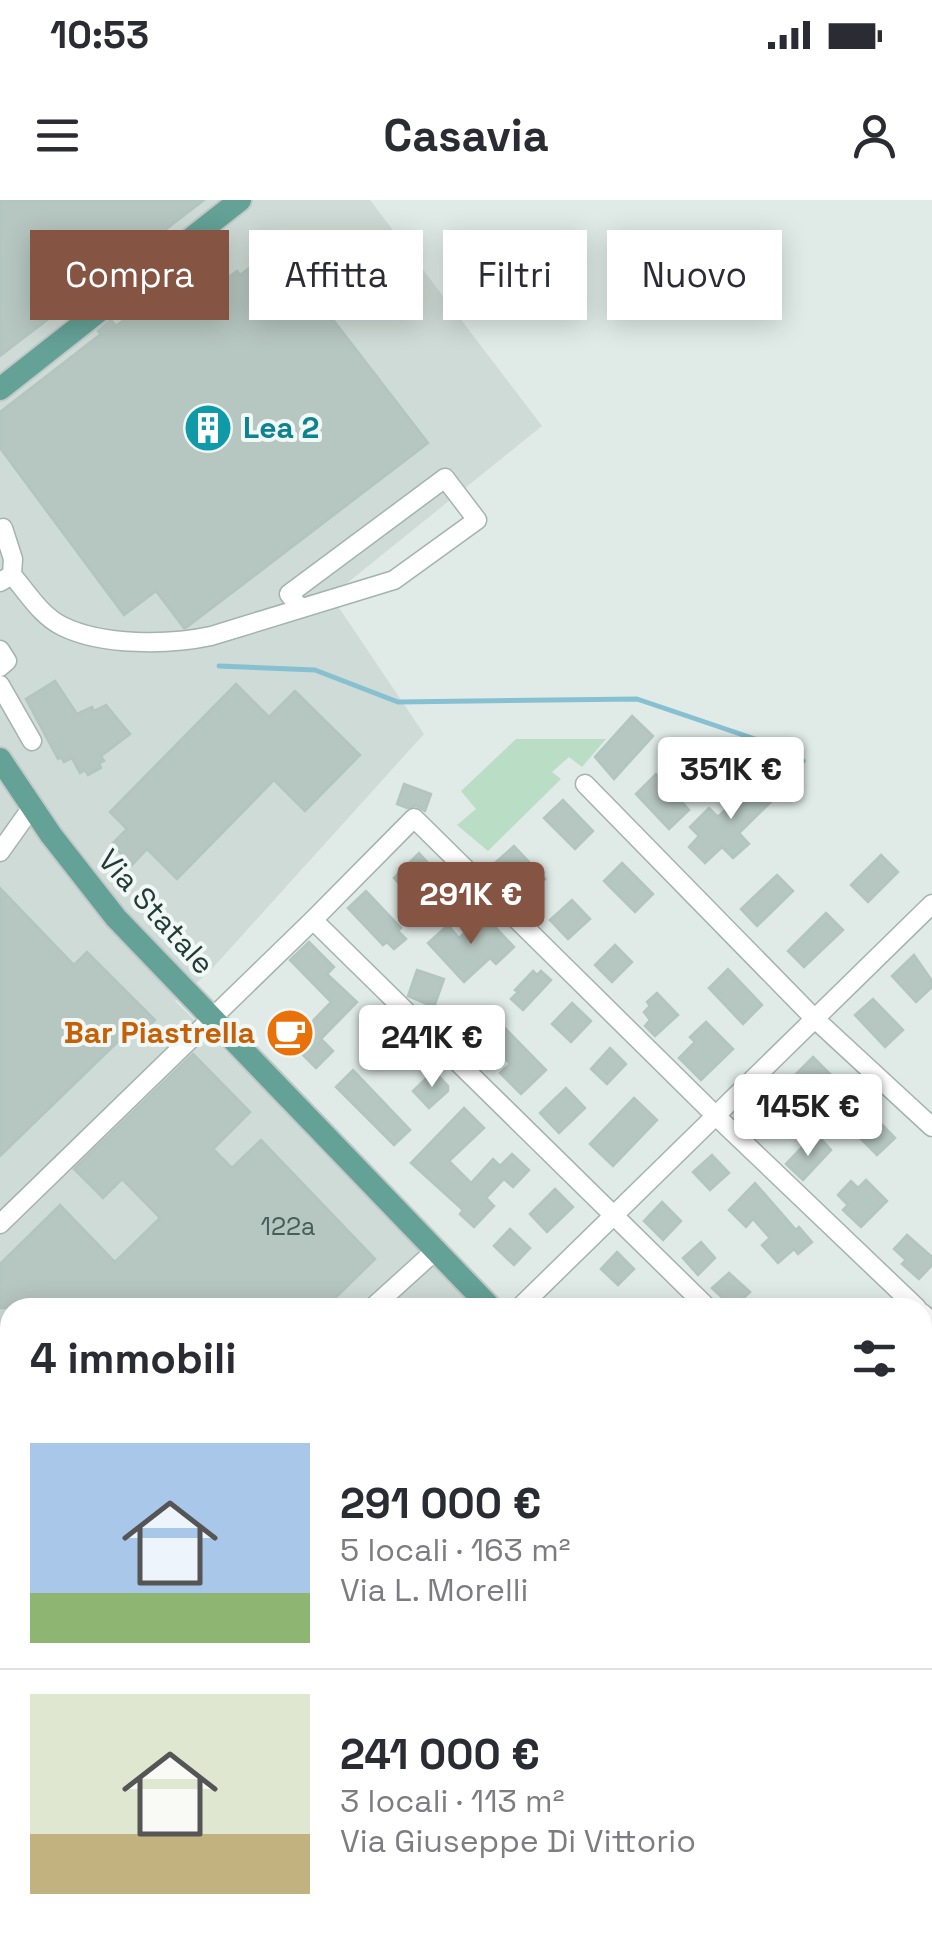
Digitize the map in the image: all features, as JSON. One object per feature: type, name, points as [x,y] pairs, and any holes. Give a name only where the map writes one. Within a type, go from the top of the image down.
[{"type":"main road","points":[[0,389],[240,200]]},
{"type":"main road","name":"Via Statale","points":[[0,759],[32,808],[116,918],[482,1298]]},
{"type":"street","points":[[3,528],[14,559],[6,578],[61,626],[112,638],[190,640],[300,608],[394,580],[477,520],[445,478],[290,594],[300,608]]},
{"type":"street","points":[[0,650],[7,661],[0,666]]},
{"type":"street","points":[[0,685],[32,741]]},
{"type":"street","points":[[585,784],[815,1019],[932,1127]]},
{"type":"street","points":[[3,843],[32,808]]},
{"type":"street","points":[[0,1224],[414,818],[907,1298]]},
{"type":"street","points":[[529,1298],[815,1019],[928,915]]},
{"type":"street","points":[[314,920],[698,1298]]},
{"type":"street","points":[[383,1298],[436,1250]]},
{"type":"shaded area","points":[[0,200],[370,200],[393,230],[249,230],[249,320],[423,320],[423,270],[443,296],[443,320],[461,320],[542,426],[331,596],[424,734],[209,972],[175,1001],[477,1298],[0,1298]]},
{"type":"green space","points":[[516,739],[606,739],[582,767],[569,757],[552,772],[561,779],[488,851],[457,825],[476,809],[461,791]]},
{"type":"building","points":[[0,200],[204,200],[165,230],[30,230],[30,320],[47,320],[0,356]]},
{"type":"building","name":"Lea 2","points":[[249,268],[249,320],[333,320],[428,443],[187,627],[156,591],[124,615],[0,448],[0,412],[101,334],[98,331],[111,320],[116,326],[124,320],[229,320],[229,277],[237,271],[240,275]]},
{"type":"building","points":[[55,681],[77,714],[106,705],[130,734],[101,756],[101,768],[88,775],[85,770],[80,773],[72,758],[64,762],[61,757],[58,759],[26,699]]},
{"type":"building","points":[[236,684],[269,717],[295,691],[360,755],[305,811],[274,780],[177,879],[147,849],[132,865],[112,844],[127,829],[110,812]]},
{"type":"building","points":[[632,716],[653,736],[614,779],[595,757]]},
{"type":"building","points":[[656,774],[689,810],[669,829],[636,794]]},
{"type":"building","points":[[760,775],[779,794],[739,833],[749,844],[733,858],[722,847],[705,863],[689,847],[699,836],[690,827],[709,808],[718,817]]},
{"type":"building","points":[[404,784],[431,794],[425,811],[397,804]]},
{"type":"building","points":[[563,800],[593,831],[575,849],[544,818]]},
{"type":"building","points":[[514,846],[545,879],[528,896],[496,862]]},
{"type":"building","points":[[419,853],[436,872],[410,895],[394,878]]},
{"type":"building","points":[[881,855],[898,872],[868,902],[851,885]]},
{"type":"building","points":[[622,863],[653,894],[635,912],[604,881]]},
{"type":"building","points":[[777,875],[793,891],[757,926],[741,909]]},
{"type":"building","points":[[0,888],[74,965],[87,952],[155,1020],[142,1033],[135,1025],[0,1156]]},
{"type":"building","points":[[366,891],[401,928],[398,931],[406,939],[394,949],[387,942],[383,945],[348,908]]},
{"type":"building","points":[[572,900],[590,919],[568,939],[550,920]]},
{"type":"building","points":[[826,913],[843,930],[804,967],[788,951]]},
{"type":"building","points":[[484,915],[514,947],[496,964],[490,958],[464,982],[428,943],[448,925],[459,938]]},
{"type":"building","points":[[309,942],[334,967],[327,974],[357,1002],[321,1039],[333,1051],[316,1068],[282,1034],[299,1017],[308,1026],[331,1002],[290,960]]},
{"type":"building","points":[[615,945],[632,962],[612,982],[595,965]]},
{"type":"building","points":[[914,955],[932,981],[932,987],[916,1002],[892,976]]},
{"type":"building","points":[[728,969],[762,1005],[743,1024],[709,988]]},
{"type":"building","points":[[417,970],[444,979],[434,1007],[408,996]]},
{"type":"building","points":[[533,971],[537,975],[541,971],[551,980],[523,1010],[511,999]]},
{"type":"building","points":[[657,993],[678,1015],[655,1036],[645,1026],[650,1020],[644,1012],[650,1006],[647,1002]]},
{"type":"building","points":[[873,999],[903,1030],[885,1047],[855,1015]]},
{"type":"building","points":[[572,1003],[591,1021],[571,1042],[552,1024]]},
{"type":"building","points":[[706,1022],[733,1049],[701,1080],[679,1058],[695,1042],[690,1037]]},
{"type":"building","points":[[500,1023],[546,1070],[521,1094],[500,1073],[510,1064],[485,1037]]},
{"type":"building","points":[[610,1048],[626,1064],[607,1084],[591,1069]]},
{"type":"building","points":[[193,1054],[250,1112],[213,1149],[232,1168],[261,1140],[375,1259],[335,1298],[0,1298],[0,1264],[60,1205],[115,1262],[160,1218],[122,1179],[103,1198],[74,1169]]},
{"type":"building","points":[[813,1057],[839,1083],[821,1101],[795,1075]]},
{"type":"building","points":[[353,1070],[410,1130],[394,1145],[336,1087]]},
{"type":"building","points":[[434,1071],[448,1091],[429,1108],[413,1091]]},
{"type":"building","points":[[566,1088],[585,1108],[559,1133],[540,1113]]},
{"type":"building","points":[[777,1096],[793,1113],[771,1135],[758,1122],[771,1110],[767,1106]]},
{"type":"building","points":[[634,1098],[657,1120],[613,1166],[590,1144]]},
{"type":"building","points":[[464,1108],[484,1128],[449,1161],[471,1183],[493,1159],[500,1166],[512,1154],[529,1170],[513,1187],[504,1179],[486,1198],[494,1206],[474,1227],[460,1214],[463,1210],[411,1163]]},
{"type":"building","points":[[868,1110],[895,1138],[877,1155],[850,1128]]},
{"type":"building","points":[[822,1140],[831,1150],[803,1180],[786,1164],[804,1145],[810,1151]]},
{"type":"building","points":[[712,1155],[729,1173],[710,1190],[693,1172]]},
{"type":"building","points":[[866,1180],[887,1201],[861,1227],[843,1210],[848,1205],[838,1195],[851,1181],[858,1188]]},
{"type":"building","points":[[755,1183],[796,1230],[799,1227],[812,1242],[798,1254],[794,1249],[778,1263],[762,1245],[770,1238],[753,1219],[746,1227],[729,1210]]},
{"type":"building","points":[[555,1189],[573,1207],[547,1232],[530,1214]]},
{"type":"building","points":[[662,1202],[681,1221],[663,1240],[644,1221]]},
{"type":"building","points":[[510,1229],[530,1248],[514,1265],[494,1246]]},
{"type":"building","points":[[907,1235],[932,1257],[932,1265],[919,1279],[902,1264],[906,1260],[894,1249]]},
{"type":"building","points":[[701,1242],[715,1258],[698,1275],[683,1258]]},
{"type":"building","points":[[617,1252],[634,1269],[618,1285],[601,1269]]},
{"type":"building","points":[[729,1273],[750,1292],[744,1298],[722,1298],[712,1288]]},
{"type":"waterway","points":[[219,666],[315,670],[398,702],[637,699],[761,741],[803,761]]},
{"type":"place","name":"Lea 2","points":[[208,428]]},
{"type":"place","name":"Bar Piastrella","points":[[290,1033]]}]
